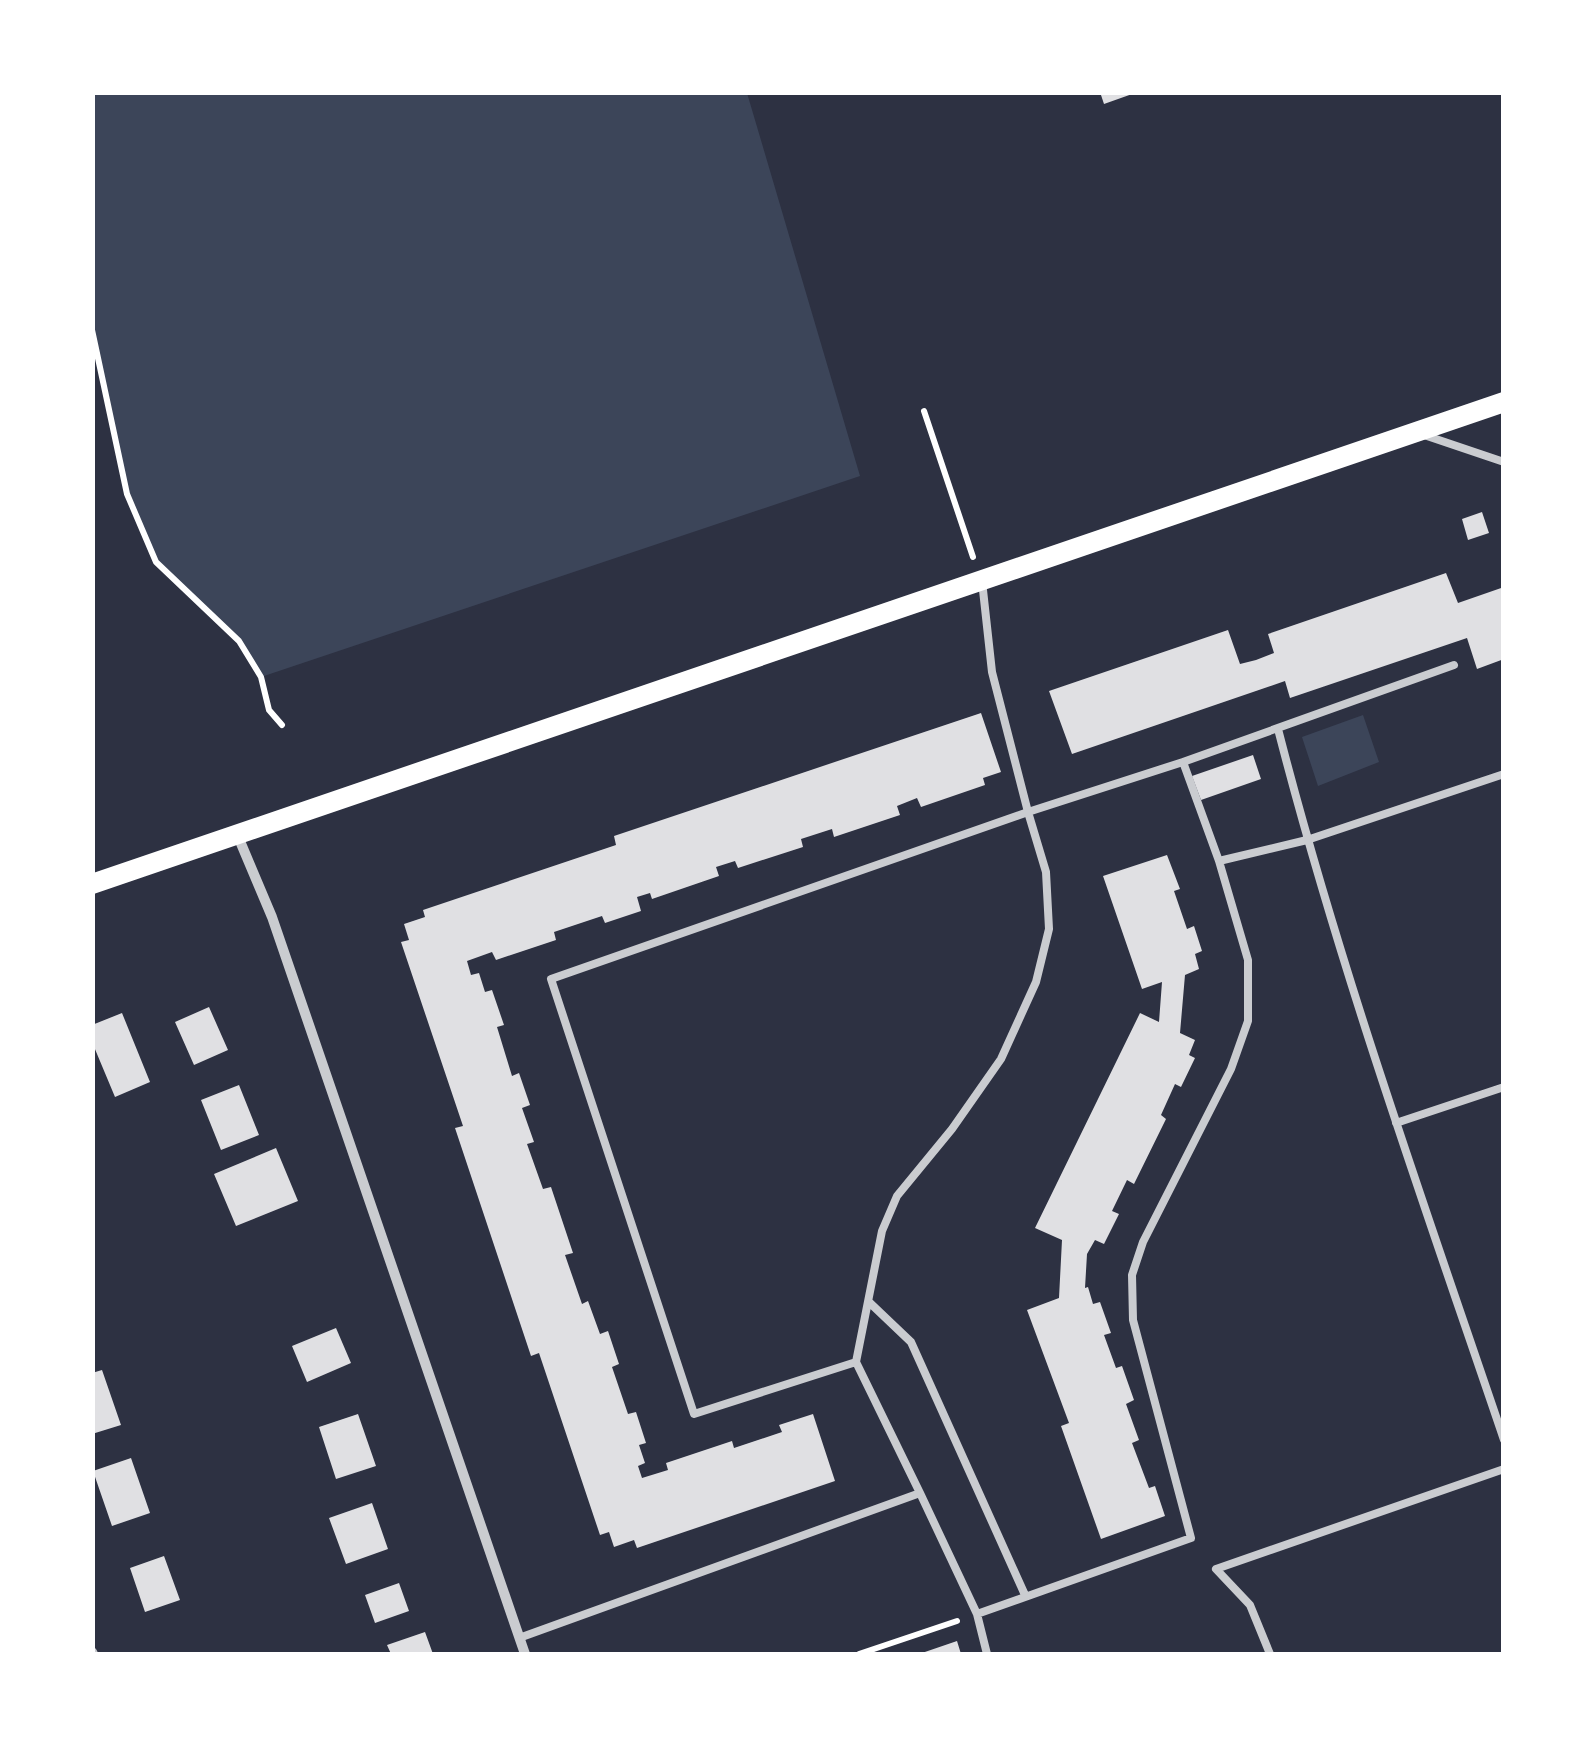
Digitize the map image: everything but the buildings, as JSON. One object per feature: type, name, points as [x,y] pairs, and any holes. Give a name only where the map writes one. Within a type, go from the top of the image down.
[{"type":"main road","points":[[92,884],[1504,402]]},
{"type":"street","points":[[237,833],[272,917],[525,1654]]},
{"type":"lane","points":[[1415,432],[1504,462]]},
{"type":"lane","points":[[982,582],[992,672],[1046,872],[1048,929],[1036,982],[1000,1058],[952,1129],[897,1196],[882,1230],[856,1362],[977,1614],[987,1654]]},
{"type":"lane","points":[[856,1362],[694,1414],[551,980],[1454,665]]},
{"type":"lane","points":[[1278,729],[1307,840],[1396,1122],[1504,1440]]},
{"type":"lane","points":[[977,1614],[1191,1538],[1133,1320],[1132,1275],[1143,1242],[1231,1069],[1248,1021],[1248,960],[1184,762]]},
{"type":"lane","points":[[1219,861],[1307,840],[1504,774]]},
{"type":"lane","points":[[1396,1122],[1504,1087]]},
{"type":"lane","points":[[868,1302],[911,1342],[1025,1595]]},
{"type":"lane","points":[[1270,1654],[1250,1605],[1216,1568],[1504,1469]]},
{"type":"lane","points":[[520,1638],[920,1493]]},
{"type":"path","points":[[92,330],[127,494],[156,562],[238,641],[261,676],[269,710],[282,725]]},
{"type":"path","points":[[924,411],[982,582]]},
{"type":"path","points":[[859,1654],[977,1614]]},
{"type":"shaded area","points":[[92,93],[747,93],[860,476],[261,677],[238,641],[156,562],[127,494],[93,330]]},
{"type":"shaded area","points":[[1363,715],[1379,762],[1318,786],[1302,737]]}]
